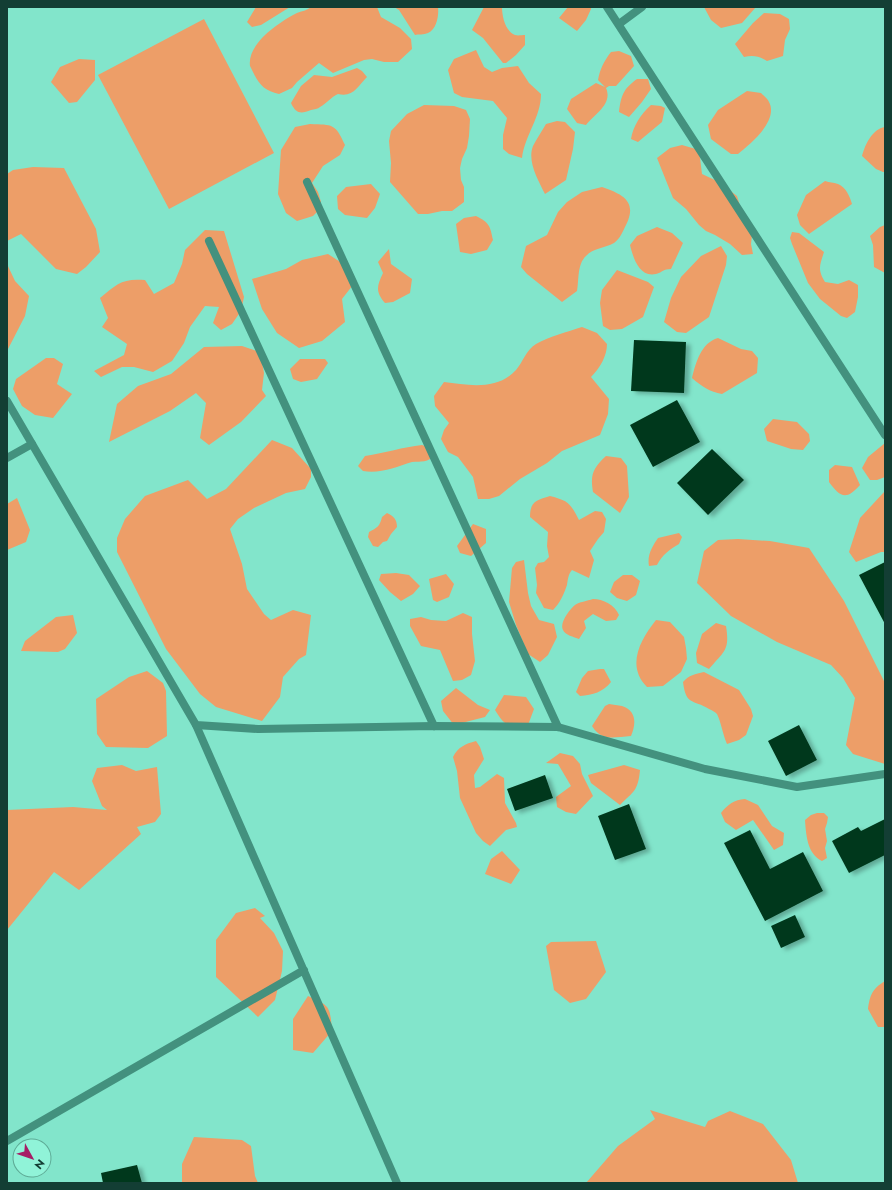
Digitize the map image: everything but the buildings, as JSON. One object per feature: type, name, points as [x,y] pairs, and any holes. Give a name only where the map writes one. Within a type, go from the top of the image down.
[{"type":"street","points":[[608,7],[885,435]]},
{"type":"street","points":[[619,24],[642,7]]},
{"type":"street","points":[[307,182],[558,727]]},
{"type":"street","points":[[209,241],[434,726]]},
{"type":"street","points":[[7,402],[196,725],[397,1183]]},
{"type":"street","points":[[7,458],[32,444]]},
{"type":"street","points":[[196,725],[258,729],[434,726],[558,727],[706,769],[797,787],[885,774]]},
{"type":"street","points":[[7,1141],[304,970]]},
{"type":"shaded area","points":[[256,7],[290,7],[261,25],[252,27],[247,22]]},
{"type":"shaded area","points":[[311,7],[377,7],[381,17],[400,28],[411,39],[412,49],[398,62],[384,62],[372,59],[364,60],[333,73],[319,63],[292,88],[279,94],[270,91],[259,82],[250,66],[250,58],[253,50],[265,35],[280,23]]},
{"type":"shaded area","points":[[394,7],[438,7],[438,18],[434,28],[431,31],[425,34],[415,35],[399,10]]},
{"type":"shaded area","points":[[484,7],[502,7],[503,19],[506,27],[515,35],[525,35],[525,45],[506,63],[503,63],[483,38],[472,30]]},
{"type":"shaded area","points":[[568,7],[591,7],[586,20],[577,31],[559,18]]},
{"type":"shaded area","points":[[704,7],[756,7],[742,23],[721,28],[711,20]]},
{"type":"shaded area","points":[[764,13],[780,14],[789,19],[790,29],[785,40],[783,56],[767,61],[756,56],[744,57],[735,44],[753,23]]},
{"type":"shaded area","points":[[204,19],[274,153],[169,209],[98,75]]},
{"type":"shaded area","points":[[476,50],[484,67],[492,72],[502,68],[518,66],[529,83],[541,94],[536,118],[526,142],[522,158],[509,154],[503,149],[503,135],[507,118],[493,101],[462,97],[454,93],[448,70],[454,59]]},
{"type":"shaded area","points":[[619,51],[631,56],[634,66],[616,86],[609,86],[606,88],[608,94],[605,104],[586,125],[577,123],[567,109],[571,99],[596,83],[605,87],[598,80],[601,69],[611,52]]},
{"type":"shaded area","points":[[79,59],[95,60],[95,80],[77,102],[69,103],[51,82],[60,67]]},
{"type":"shaded area","points":[[357,68],[367,77],[351,93],[343,95],[338,94],[319,108],[304,112],[299,112],[293,107],[291,103],[301,86],[314,75],[332,77]]},
{"type":"shaded area","points":[[637,79],[648,79],[651,89],[629,117],[619,112],[621,102],[626,90]]},
{"type":"shaded area","points":[[747,91],[761,93],[767,99],[771,109],[770,117],[767,124],[756,138],[738,154],[731,154],[711,139],[708,125],[718,110]]},
{"type":"shaded area","points":[[424,105],[454,106],[466,110],[470,119],[467,148],[460,168],[461,180],[464,187],[464,202],[452,211],[418,214],[390,182],[391,163],[389,141],[391,131],[407,114]]},
{"type":"shaded area","points":[[651,105],[665,108],[662,122],[638,142],[631,139],[638,120]]},
{"type":"shaded area","points":[[557,121],[565,122],[575,132],[573,149],[566,180],[545,194],[539,183],[531,158],[533,146],[546,124]]},
{"type":"shaded area","points":[[310,124],[329,125],[336,129],[345,145],[340,155],[323,166],[312,183],[318,192],[321,202],[317,212],[313,216],[297,221],[286,213],[278,194],[281,150],[295,127]]},
{"type":"shaded area","points":[[885,127],[885,172],[883,172],[876,169],[862,156],[867,143],[873,134],[880,128]]},
{"type":"shaded area","points":[[682,145],[699,150],[702,174],[719,182],[737,196],[740,206],[753,226],[751,244],[753,254],[742,255],[730,244],[706,231],[686,209],[673,198],[657,158],[670,148]]},
{"type":"shaded area","points":[[33,167],[64,168],[96,229],[100,252],[77,274],[56,269],[21,234],[7,241],[7,174],[13,170]]},
{"type":"shaded area","points":[[825,181],[841,185],[849,195],[852,204],[809,234],[800,225],[797,215],[806,195]]},
{"type":"shaded area","points":[[371,184],[380,194],[375,208],[367,218],[345,215],[338,209],[337,196],[346,187]]},
{"type":"shaded area","points":[[602,187],[622,196],[626,200],[629,204],[629,217],[620,237],[614,243],[592,251],[583,259],[580,268],[577,291],[562,302],[527,274],[521,267],[526,246],[547,235],[558,212],[567,202],[582,192]]},
{"type":"shaded area","points":[[476,216],[489,225],[493,240],[487,250],[471,254],[460,252],[456,224],[464,218]]},
{"type":"shaded area","points":[[885,225],[885,273],[874,267],[873,245],[870,236],[880,227]]},
{"type":"shaded area","points":[[657,227],[672,233],[683,243],[671,269],[656,274],[645,273],[635,261],[630,245],[637,236]]},
{"type":"shaded area","points":[[205,230],[224,231],[244,297],[241,311],[232,324],[221,330],[213,323],[219,307],[205,306],[190,327],[184,343],[172,361],[153,372],[134,367],[122,367],[101,377],[94,371],[124,355],[127,344],[102,327],[108,318],[100,298],[125,281],[145,280],[154,294],[174,283],[182,264],[185,250]]},
{"type":"shaded area","points":[[792,232],[799,233],[824,252],[820,270],[825,282],[838,284],[849,280],[858,285],[858,297],[855,312],[847,318],[841,316],[820,299],[808,283],[790,238]]},
{"type":"shaded area","points":[[721,246],[727,256],[726,265],[709,317],[686,333],[677,332],[664,322],[671,298],[681,277],[701,256]]},
{"type":"shaded area","points":[[389,249],[391,264],[412,279],[410,293],[393,302],[385,303],[378,292],[379,281],[383,273],[378,262]]},
{"type":"shaded area","points":[[328,254],[351,269],[356,281],[342,299],[345,322],[322,341],[299,348],[277,333],[262,309],[252,279],[286,269],[302,260]]},
{"type":"shaded area","points":[[7,264],[15,281],[29,296],[25,316],[7,351]]},
{"type":"shaded area","points":[[617,270],[648,282],[654,287],[643,317],[622,329],[610,330],[603,326],[600,303],[602,290]]},
{"type":"shaded area","points":[[582,327],[597,333],[607,344],[606,353],[602,362],[591,377],[609,399],[608,414],[600,435],[562,451],[547,463],[520,479],[499,496],[489,499],[478,499],[473,477],[458,457],[448,452],[441,439],[444,430],[449,423],[435,406],[434,396],[444,382],[482,385],[500,381],[508,377],[516,370],[530,349],[536,344],[553,336]]},
{"type":"shaded area","points":[[718,338],[741,349],[752,351],[758,358],[757,373],[722,394],[706,388],[692,378],[695,366],[703,349],[712,340]]},
{"type":"shaded area","points":[[242,346],[260,352],[264,373],[262,390],[266,396],[241,422],[209,445],[200,438],[206,403],[196,393],[170,411],[109,442],[117,404],[138,386],[171,374],[204,347]]},
{"type":"shaded area","points":[[46,358],[54,358],[63,364],[57,384],[72,394],[53,418],[35,415],[22,406],[13,389],[16,379]]},
{"type":"shaded area","points":[[300,359],[325,359],[328,363],[317,379],[301,382],[293,379],[290,369]]},
{"type":"shaded area","points":[[773,419],[797,422],[809,434],[810,441],[803,450],[791,449],[767,441],[764,429]]},
{"type":"shaded area","points":[[272,440],[292,448],[311,469],[311,477],[305,489],[286,493],[254,508],[238,519],[230,529],[242,564],[247,589],[264,614],[271,620],[293,610],[311,615],[306,655],[299,659],[283,677],[280,697],[262,721],[216,707],[200,694],[166,649],[117,552],[117,538],[125,519],[145,496],[188,480],[207,499],[226,489]]},
{"type":"shaded area","points":[[885,443],[885,477],[877,480],[870,480],[862,468],[868,457]]},
{"type":"shaded area","points":[[422,445],[430,448],[430,459],[426,461],[412,462],[388,470],[376,472],[363,471],[358,466],[365,456]]},
{"type":"shaded area","points":[[606,456],[621,458],[627,466],[629,497],[620,513],[593,492],[592,476],[595,468]]},
{"type":"shaded area","points":[[835,465],[852,467],[860,485],[847,495],[840,494],[829,482],[829,470]]},
{"type":"shaded area","points":[[885,491],[885,552],[881,552],[856,562],[849,552],[860,518]]},
{"type":"shaded area","points":[[550,496],[565,501],[571,506],[579,520],[595,511],[602,512],[606,519],[604,532],[590,551],[594,560],[589,578],[572,570],[563,595],[553,610],[544,608],[536,593],[537,585],[535,568],[538,563],[544,562],[549,557],[547,546],[548,532],[530,517],[533,504]]},
{"type":"shaded area","points":[[17,498],[30,530],[26,542],[7,550],[7,504]]},
{"type":"shaded area","points":[[387,513],[395,518],[397,527],[387,541],[383,542],[378,547],[373,546],[368,537],[369,532],[378,526],[382,517]]},
{"type":"shaded area","points":[[473,524],[486,529],[486,543],[471,556],[460,553],[457,546]]},
{"type":"shaded area","points":[[679,533],[682,537],[679,544],[666,553],[657,565],[649,566],[649,555],[658,538]]},
{"type":"shaded area","points":[[738,539],[770,541],[809,548],[844,601],[885,683],[885,764],[853,754],[846,745],[855,698],[843,678],[831,665],[777,642],[731,616],[697,583],[704,551],[718,540]]},
{"type":"shaded area","points":[[524,560],[531,606],[539,620],[554,624],[557,637],[548,655],[540,662],[528,654],[516,625],[509,602],[512,568],[516,562]]},
{"type":"shaded area","points":[[396,573],[409,575],[420,586],[413,594],[401,601],[379,580],[381,574]]},
{"type":"shaded area","points":[[446,574],[454,584],[449,597],[437,602],[433,600],[429,579]]},
{"type":"shaded area","points":[[623,575],[632,575],[640,581],[636,595],[627,601],[617,598],[610,592],[614,582]]},
{"type":"shaded area","points":[[593,599],[605,601],[615,608],[619,615],[616,620],[606,621],[593,614],[584,621],[586,628],[579,639],[570,636],[563,630],[562,627],[566,616],[575,605]]},
{"type":"shaded area","points":[[463,613],[472,617],[475,661],[471,675],[462,680],[453,681],[440,650],[421,646],[410,626],[410,619],[421,617],[431,620],[446,621]]},
{"type":"shaded area","points":[[73,615],[77,633],[65,649],[58,652],[21,651],[25,641],[56,617]]},
{"type":"shaded area","points":[[656,620],[670,622],[684,637],[687,659],[681,672],[663,686],[647,687],[637,670],[636,662],[641,644]]},
{"type":"shaded area","points":[[716,623],[726,626],[727,641],[725,650],[709,669],[697,663],[696,653],[702,634]]},
{"type":"shaded area","points":[[604,669],[611,682],[605,688],[597,692],[580,696],[576,692],[582,678],[588,671]]},
{"type":"shaded area","points":[[147,671],[163,683],[166,691],[167,736],[148,748],[106,747],[97,734],[96,699],[129,677]]},
{"type":"shaded area","points":[[704,672],[739,690],[751,709],[753,716],[746,735],[739,740],[727,744],[717,714],[691,701],[686,695],[683,682],[690,676]]},
{"type":"shaded area","points":[[456,688],[478,705],[490,710],[485,717],[454,725],[443,711],[441,701]]},
{"type":"shaded area","points":[[504,695],[526,697],[534,709],[528,725],[508,725],[502,720],[495,710]]},
{"type":"shaded area","points":[[609,704],[627,708],[633,715],[634,727],[631,736],[604,736],[596,731],[592,726],[605,706]]},
{"type":"shaded area","points":[[476,741],[480,747],[484,759],[474,775],[475,788],[480,787],[497,774],[504,778],[505,803],[517,827],[506,830],[490,846],[476,833],[460,798],[457,771],[453,757],[462,746]]},
{"type":"shaded area","points":[[560,753],[573,756],[580,764],[582,774],[593,796],[576,814],[566,812],[557,807],[556,797],[571,786],[558,764],[546,763]]},
{"type":"shaded area","points":[[122,765],[136,771],[157,767],[161,814],[155,822],[137,827],[141,834],[79,890],[54,872],[7,930],[7,810],[73,807],[107,810],[102,806],[92,781],[97,768]]},
{"type":"shaded area","points":[[624,765],[640,770],[636,787],[620,805],[591,783],[588,775]]},
{"type":"shaded area","points":[[745,799],[758,805],[772,826],[784,833],[783,845],[774,850],[753,820],[736,830],[725,822],[721,813],[734,801]]},
{"type":"shaded area","points":[[824,813],[828,817],[825,829],[827,841],[825,848],[827,858],[822,861],[813,854],[810,849],[806,831],[805,820],[811,815]]},
{"type":"shaded area","points":[[502,851],[520,870],[511,884],[485,874],[491,859]]},
{"type":"shaded area","points":[[255,908],[265,916],[260,918],[274,933],[283,951],[282,971],[275,1000],[258,1017],[216,977],[216,940],[236,913]]},
{"type":"shaded area","points":[[596,941],[606,972],[586,999],[570,1003],[554,990],[546,946],[551,942]]},
{"type":"shaded area","points":[[885,981],[885,1027],[878,1027],[868,1009],[872,993]]},
{"type":"shaded area","points":[[308,996],[321,1002],[328,1008],[330,1012],[332,1031],[313,1053],[293,1050],[293,1019]]},
{"type":"shaded area","points":[[650,1110],[705,1127],[708,1121],[730,1111],[763,1124],[791,1160],[798,1183],[586,1183],[618,1146],[655,1119]]},
{"type":"shaded area","points":[[194,1137],[242,1140],[251,1146],[255,1176],[258,1183],[182,1183],[182,1164]]}]
